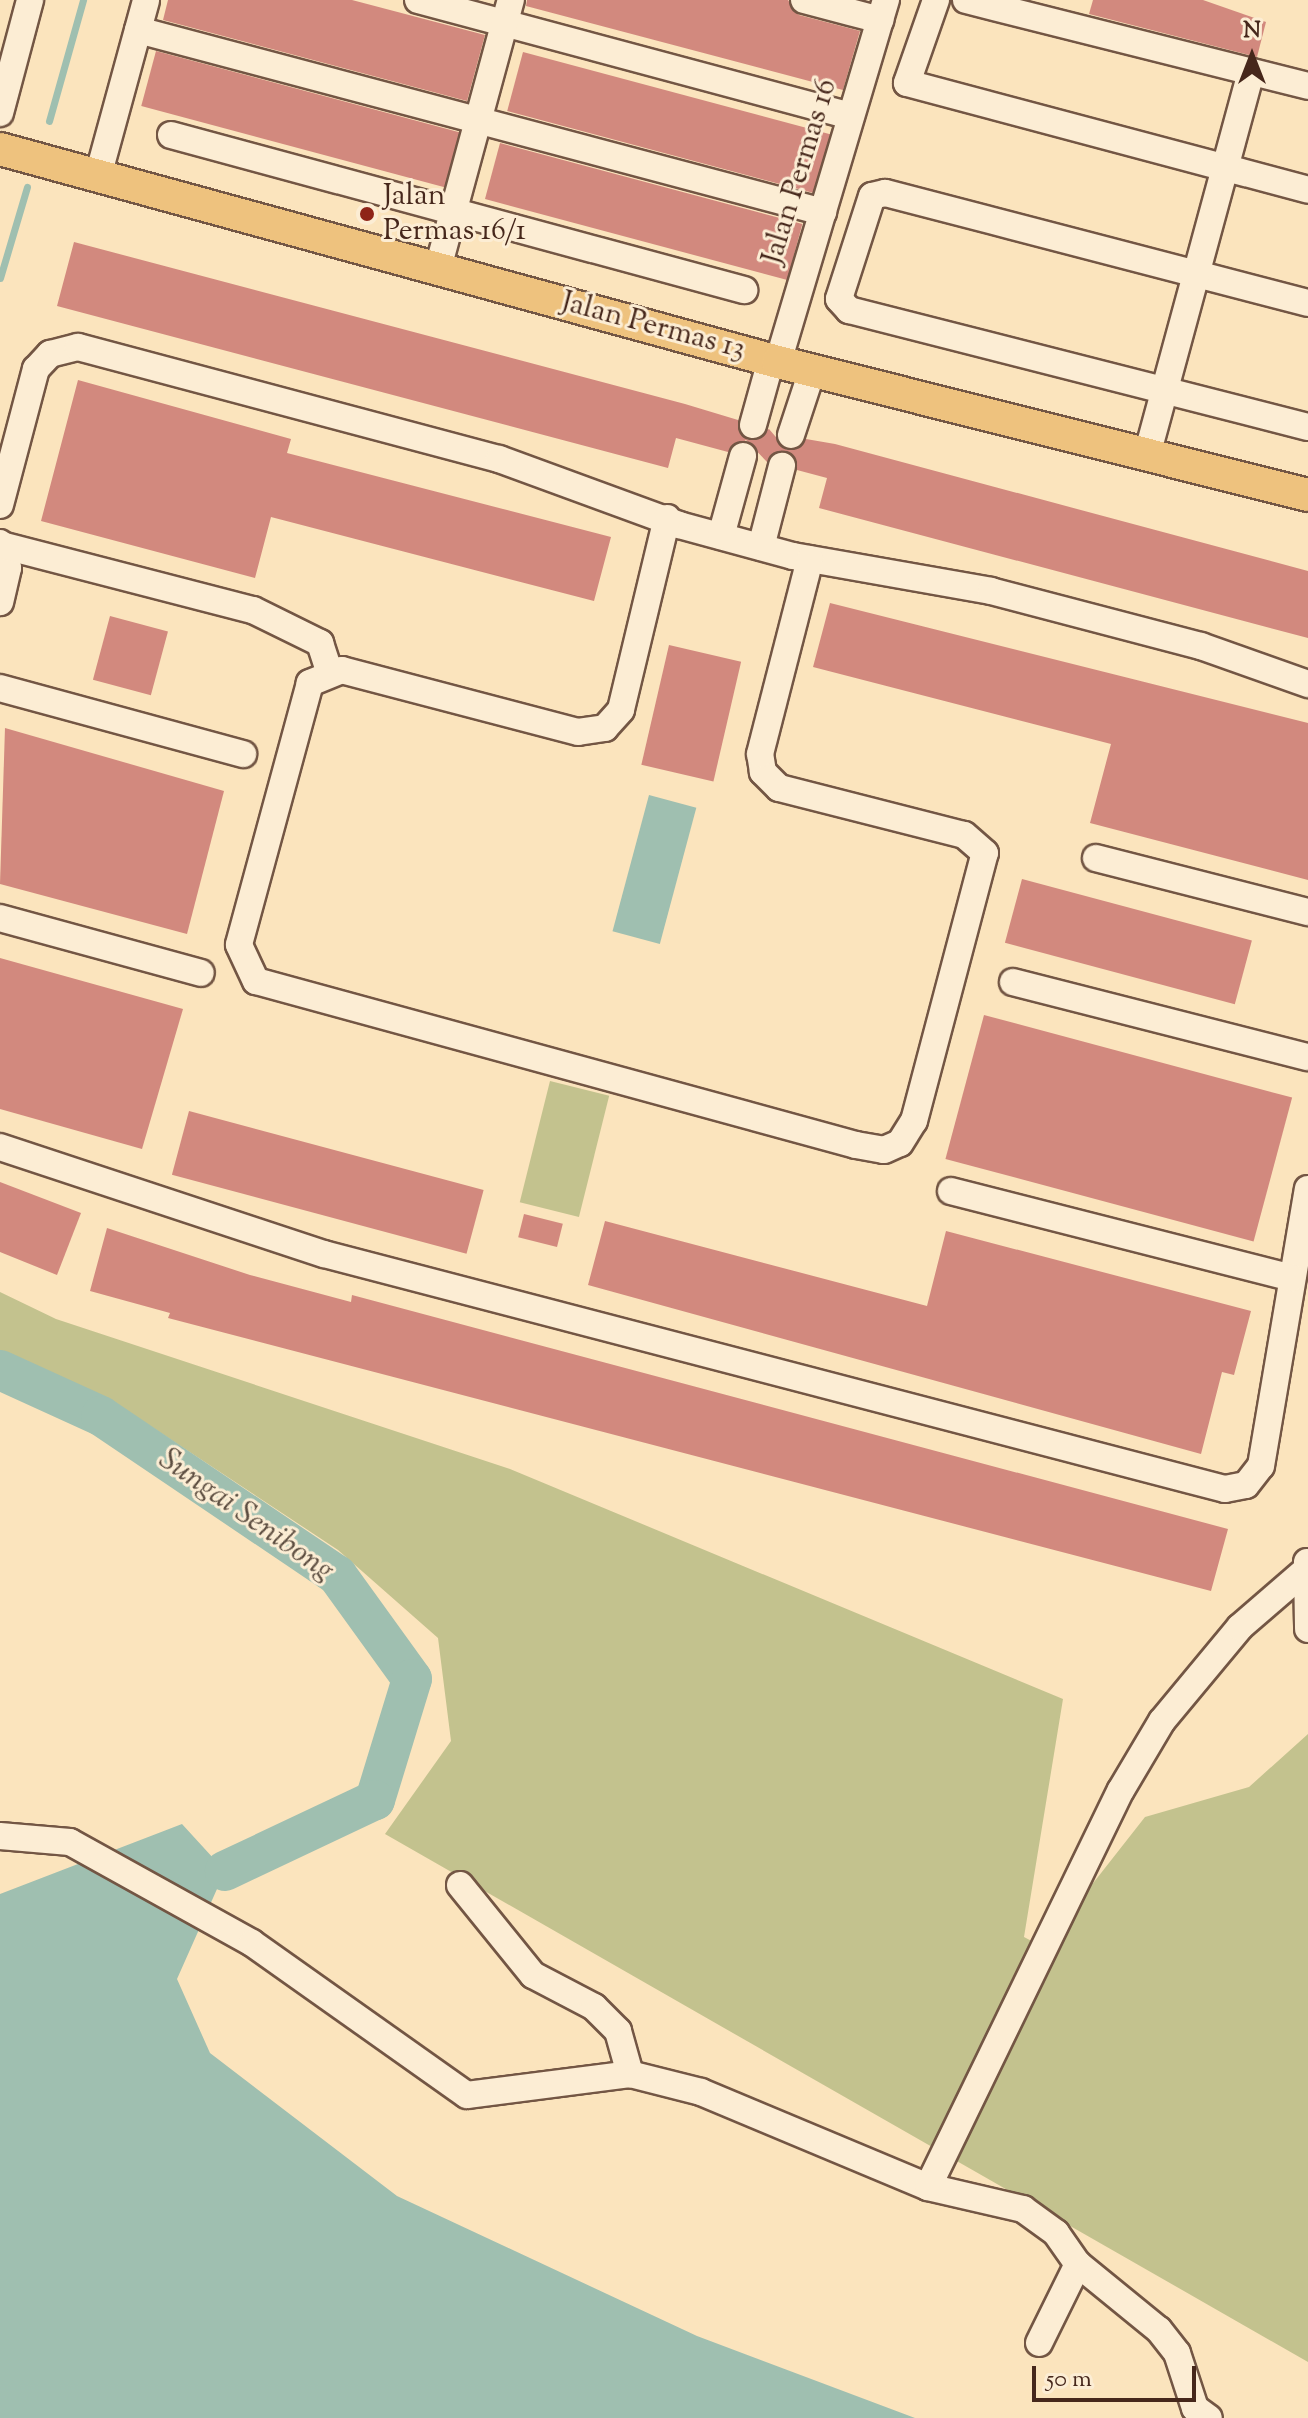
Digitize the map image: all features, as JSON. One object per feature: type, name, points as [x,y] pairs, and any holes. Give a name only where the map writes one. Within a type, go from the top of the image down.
[{"type":"main road","name":"Jalan Permas 13","points":[[0,149],[774,361],[1308,495]]},
{"type":"street","points":[[98,176],[146,0]]},
{"type":"street","points":[[418,0],[508,12],[851,116]]},
{"type":"street","points":[[804,0],[883,10]]},
{"type":"street","points":[[936,0],[907,83],[1308,190]]},
{"type":"street","points":[[966,0],[1308,86]]},
{"type":"street","points":[[2,97],[27,1]]},
{"type":"street","name":"Jalan Permas 16","points":[[753,425],[823,212],[883,10]]},
{"type":"street","points":[[438,268],[508,12]]},
{"type":"street","points":[[138,30],[479,117],[823,212]]},
{"type":"street","points":[[1147,455],[1251,72]]},
{"type":"street","points":[[171,135],[744,290]]},
{"type":"street","points":[[1308,303],[885,193],[872,196],[843,306],[1308,427]]},
{"type":"street","points":[[0,505],[36,369],[50,354],[78,347],[499,459],[667,518],[761,547],[810,559],[881,567],[1130,625],[1308,684]]},
{"type":"street","points":[[791,435],[812,371]]},
{"type":"street","points":[[721,536],[743,456]]},
{"type":"street","points":[[761,547],[782,466]]},
{"type":"street","points":[[329,670],[578,732],[605,728],[621,710],[667,518]]},
{"type":"street","points":[[0,544],[253,610],[320,643],[329,670]]},
{"type":"street","points":[[0,544],[8,568],[0,602]]},
{"type":"street","points":[[329,670],[305,693],[239,945],[256,981],[856,1145],[893,1149],[914,1121],[985,853],[964,835],[779,788],[763,772],[760,754],[810,559]]},
{"type":"street","points":[[0,688],[243,754]]},
{"type":"street","points":[[1096,858],[1308,912]]},
{"type":"street","points":[[0,918],[201,973]]},
{"type":"street","points":[[1013,982],[1308,1057]]},
{"type":"street","points":[[0,1147],[324,1254],[1218,1489],[1246,1485],[1261,1466],[1308,1189]]},
{"type":"street","points":[[951,1191],[1292,1278]]},
{"type":"street","points":[[1307,1564],[1308,1629]]},
{"type":"street","points":[[928,2187],[1121,1790],[1162,1721],[1240,1627],[1307,1564]]},
{"type":"street","points":[[0,1836],[70,1842],[252,1943],[467,2095],[630,2074],[701,2092],[928,2187],[1023,2209],[1056,2233],[1078,2264],[1159,2330],[1177,2353],[1195,2408],[1209,2418]]},
{"type":"street","points":[[460,1885],[533,1975],[594,2007],[618,2031],[630,2074]]},
{"type":"street","points":[[1039,2343],[1078,2264]]},
{"type":"shaded area","points":[[649,795],[696,808],[660,944],[613,931]]},
{"type":"shaded area","points":[[550,1081],[609,1096],[579,1217],[520,1202]]},
{"type":"shaded area","points":[[0,1292],[56,1319],[510,1469],[1063,1699],[1024,1937],[1043,1947],[1145,1817],[1249,1787],[1308,1734],[1308,2362],[385,1834],[451,1741],[438,1638],[338,1550],[114,1402],[0,1353]]},
{"type":"shaded area","points":[[182,1824],[225,1871],[177,1979],[210,2053],[397,2196],[697,2336],[915,2418],[0,2418],[0,1894]]},
{"type":"building","points":[[168,0],[352,0],[485,35],[467,101],[163,20]]},
{"type":"building","points":[[527,0],[788,0],[799,15],[860,31],[843,90],[526,6]]},
{"type":"building","points":[[1093,0],[1203,0],[1266,22],[1257,57],[1089,14]]},
{"type":"building","points":[[156,51],[459,132],[445,187],[141,106]]},
{"type":"building","points":[[523,52],[830,134],[814,193],[507,111]]},
{"type":"building","points":[[500,143],[802,224],[787,280],[485,199]]},
{"type":"building","points":[[74,242],[685,404],[738,420],[748,440],[769,429],[787,450],[806,439],[835,444],[1308,571],[1308,638],[819,508],[827,478],[797,470],[787,451],[767,462],[746,440],[728,452],[676,438],[668,468],[57,306]]},
{"type":"building","points":[[78,380],[291,439],[287,453],[611,537],[594,601],[271,517],[255,578],[41,521]]},
{"type":"building","points":[[830,603],[1308,723],[1308,880],[1090,823],[1111,744],[813,667]]},
{"type":"building","points":[[110,616],[168,632],[151,695],[93,680]]},
{"type":"building","points":[[669,645],[741,662],[713,781],[641,765]]},
{"type":"building","points":[[5,728],[224,791],[187,934],[0,884]]},
{"type":"building","points":[[1022,879],[1252,941],[1235,1004],[1005,943]]},
{"type":"building","points":[[0,958],[183,1009],[142,1149],[0,1109]]},
{"type":"building","points":[[984,1015],[1292,1098],[1254,1241],[945,1159]]},
{"type":"building","points":[[189,1111],[484,1190],[467,1254],[172,1175]]},
{"type":"building","points":[[0,1182],[81,1213],[57,1275],[0,1252]]},
{"type":"building","points":[[524,1214],[563,1224],[557,1247],[518,1237]]},
{"type":"building","points":[[605,1221],[927,1306],[946,1231],[1251,1311],[1234,1375],[1222,1372],[1201,1454],[588,1285]]},
{"type":"building","points":[[107,1228],[250,1275],[351,1302],[352,1295],[1228,1529],[1211,1591],[168,1318],[170,1313],[90,1291]]},
{"type":"waterway","name":"Sungai Senibong","points":[[49,121],[83,0]]},
{"type":"waterway","name":"Sungai Senibong","points":[[0,278],[27,187]]},
{"type":"waterway","name":"Sungai Senibong","points":[[0,1370],[101,1416],[337,1575],[412,1679],[375,1800],[225,1871]]},
{"type":"place","name":"Jalan Permas 16/1","points":[[367,214]]}]
